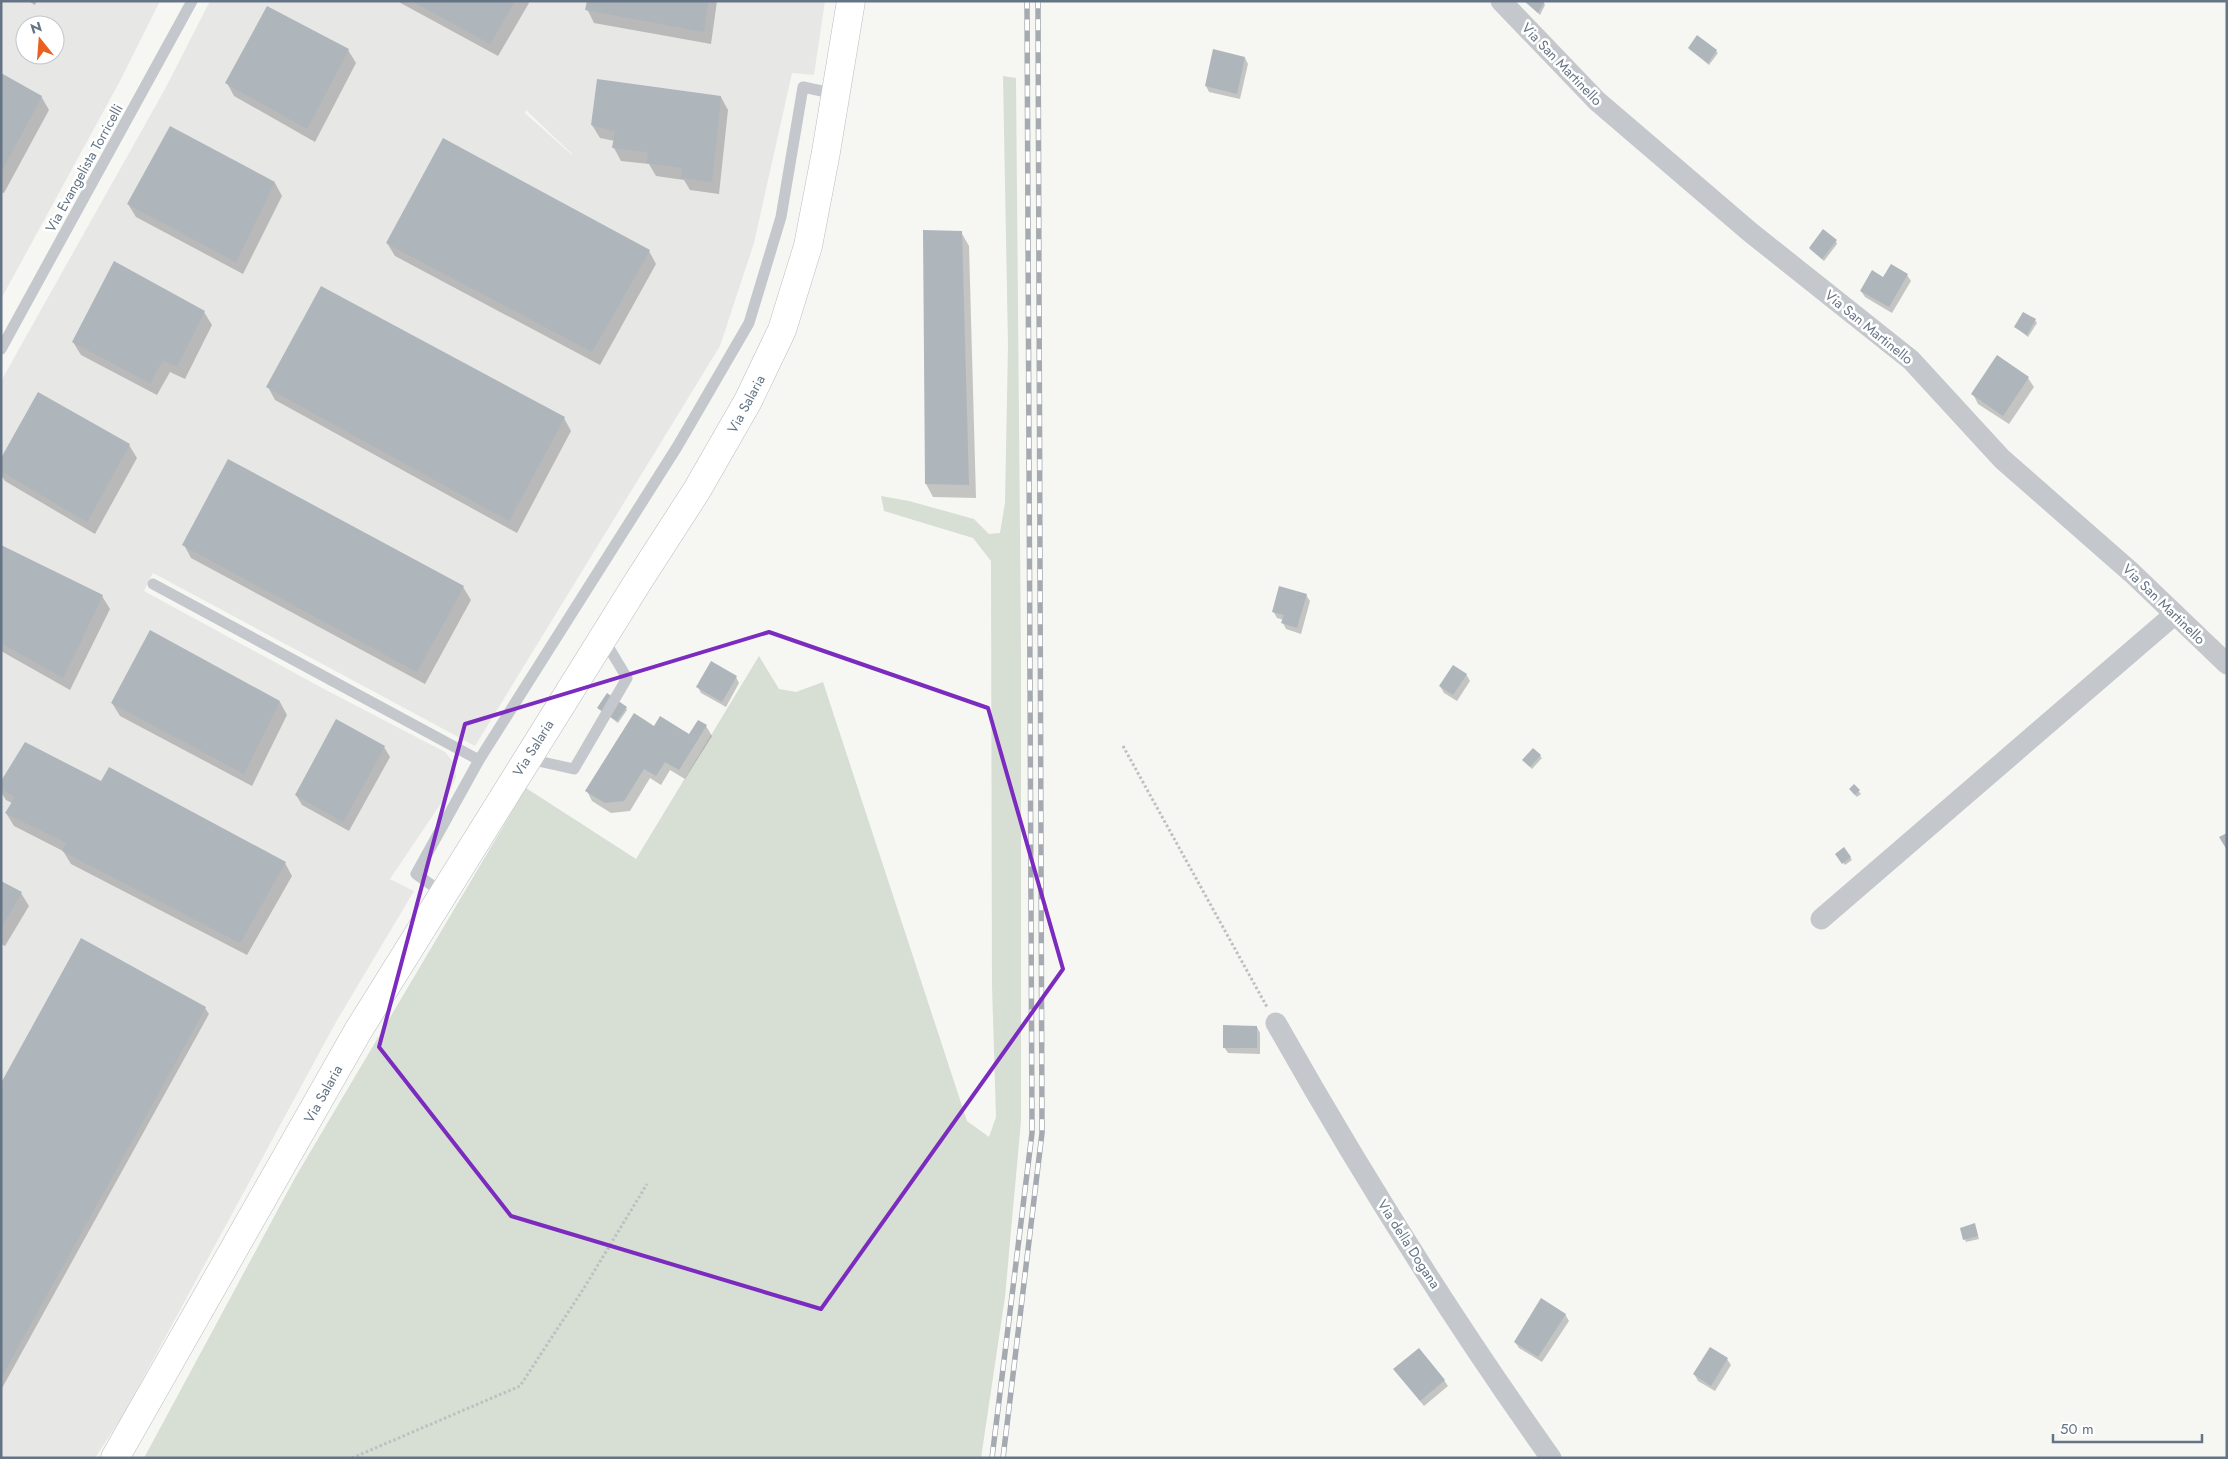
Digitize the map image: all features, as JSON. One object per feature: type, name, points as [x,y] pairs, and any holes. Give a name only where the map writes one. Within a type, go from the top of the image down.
[{"type":"main road","name":"Via Salaria","points":[[115,1458],[358,1031],[602,637],[697,490],[748,401],[782,330],[808,246],[836,94],[850,1]]},
{"type":"street","name":"Via San Martinello","points":[[1501,1],[1583,87],[1620,121],[1750,232],[1898,349],[1934,384],[2002,459],[2090,534],[2227,664]]},
{"type":"street","points":[[1821,919],[2175,614]]},
{"type":"street","name":"Via della Dogana","points":[[1276,1023],[1366,1179],[1498,1381],[1551,1458]]},
{"type":"lane","name":"Via Evangelista Torricelli","points":[[1,349],[192,1]]},
{"type":"lane","points":[[443,893],[416,874],[479,760],[677,447],[749,323],[781,217],[802,87],[836,94]]},
{"type":"lane","points":[[153,584],[479,760]]},
{"type":"lane","points":[[527,758],[574,769],[627,678],[602,637]]},
{"type":"path","points":[[1123,746],[1276,1023]]},
{"type":"path","points":[[352,1458],[520,1386],[584,1288],[647,1184]]},
{"type":"highlighted area","points":[[769,632],[988,708],[1063,969],[821,1309],[511,1216],[379,1047],[465,724]]},
{"type":"shaded area","points":[[1,1],[160,1],[120,81],[1,299]]},
{"type":"shaded area","points":[[210,1],[825,1],[814,75],[792,73],[754,243],[720,346],[475,746],[153,573],[144,591],[445,752],[455,764],[456,777],[452,787],[390,879],[414,891],[336,1022],[122,1417],[95,1458],[1,1458],[1,381],[165,89]],"holes":[[[526,110],[572,154],[525,113]]]},
{"type":"shaded area","points":[[1003,76],[1016,78],[1021,651],[1021,1121],[1005,1297],[981,1458],[144,1458],[296,1176],[526,788],[636,859],[759,656],[779,689],[796,692],[823,682],[967,1121],[989,1137],[996,1117],[992,986],[991,561],[973,538],[884,511],[881,496],[909,501],[974,519],[989,534],[1000,533],[1005,503],[1008,345]]},
{"type":"building","points":[[412,1],[515,1],[490,44]]},
{"type":"building","points":[[587,1],[708,1],[704,32],[585,10]]},
{"type":"building","points":[[1524,1],[1545,1],[1538,13]]},
{"type":"building","points":[[267,6],[349,49],[307,129],[225,83]]},
{"type":"building","points":[[1697,35],[1717,50],[1708,63],[1688,48]]},
{"type":"building","points":[[1213,49],[1245,57],[1237,94],[1205,86]]},
{"type":"building","points":[[1,73],[42,96],[1,172]]},
{"type":"building","points":[[597,79],[721,96],[712,182],[681,178],[682,168],[647,163],[648,152],[612,148],[615,131],[591,125]]},
{"type":"building","points":[[170,126],[275,182],[236,262],[127,204]]},
{"type":"building","points":[[443,138],[650,250],[592,352],[386,243]]},
{"type":"building","points":[[1823,229],[1837,240],[1822,259],[1809,248]]},
{"type":"building","points":[[923,230],[962,231],[969,485],[925,484]]},
{"type":"building","points":[[114,261],[205,311],[177,367],[163,360],[150,383],[72,342]]},
{"type":"building","points":[[1891,264],[1908,274],[1889,307],[1860,291],[1872,270],[1883,277]]},
{"type":"building","points":[[321,286],[565,417],[509,521],[266,387]]},
{"type":"building","points":[[2023,312],[2036,319],[2027,335],[2014,327]]},
{"type":"building","points":[[1997,355],[2029,377],[2003,416],[1971,394]]},
{"type":"building","points":[[38,392],[130,444],[87,522],[1,471],[1,458]]},
{"type":"building","points":[[228,459],[464,586],[417,672],[182,545]]},
{"type":"building","points":[[1,545],[103,595],[63,678],[1,643]]},
{"type":"building","points":[[1279,586],[1307,594],[1297,628],[1281,623],[1284,615],[1272,612]]},
{"type":"building","points":[[150,630],[280,701],[244,774],[111,703]]},
{"type":"building","points":[[711,661],[737,676],[722,702],[696,687]]},
{"type":"building","points":[[1453,665],[1467,674],[1453,695],[1439,686]]},
{"type":"building","points":[[607,693],[627,707],[617,721],[597,708]]},
{"type":"building","points":[[634,713],[654,726],[660,716],[689,734],[698,720],[707,725],[679,770],[665,762],[656,776],[644,769],[624,801],[605,803],[585,791]]},
{"type":"building","points":[[336,719],[385,746],[343,822],[295,795]]},
{"type":"building","points":[[25,742],[101,781],[109,767],[286,862],[240,943],[62,851],[66,843],[5,813],[15,797],[1,789],[1,781]]},
{"type":"building","points":[[1533,748],[1541,755],[1530,767],[1522,760]]},
{"type":"building","points":[[1854,784],[1860,790],[1855,795],[1849,789]]},
{"type":"building","points":[[2227,833],[2227,850],[2219,837]]},
{"type":"building","points":[[1844,847],[1851,857],[1842,864],[1835,854]]},
{"type":"building","points":[[1,881],[22,892],[1,928]]},
{"type":"building","points":[[81,938],[206,1007],[1,1378],[1,1083]]},
{"type":"building","points":[[1223,1025],[1257,1026],[1257,1048],[1223,1048]]},
{"type":"building","points":[[1975,1223],[1978,1236],[1963,1240],[1960,1228]]},
{"type":"building","points":[[1541,1298],[1566,1314],[1538,1357],[1514,1342]]},
{"type":"building","points":[[1710,1347],[1728,1358],[1711,1386],[1693,1374]]},
{"type":"building","points":[[1419,1348],[1445,1380],[1420,1401],[1393,1369]]},
{"type":"railway","points":[[992,1458],[1032,1133],[1027,1]]},
{"type":"railway","points":[[1003,1458],[1042,1133],[1038,1]]}]
